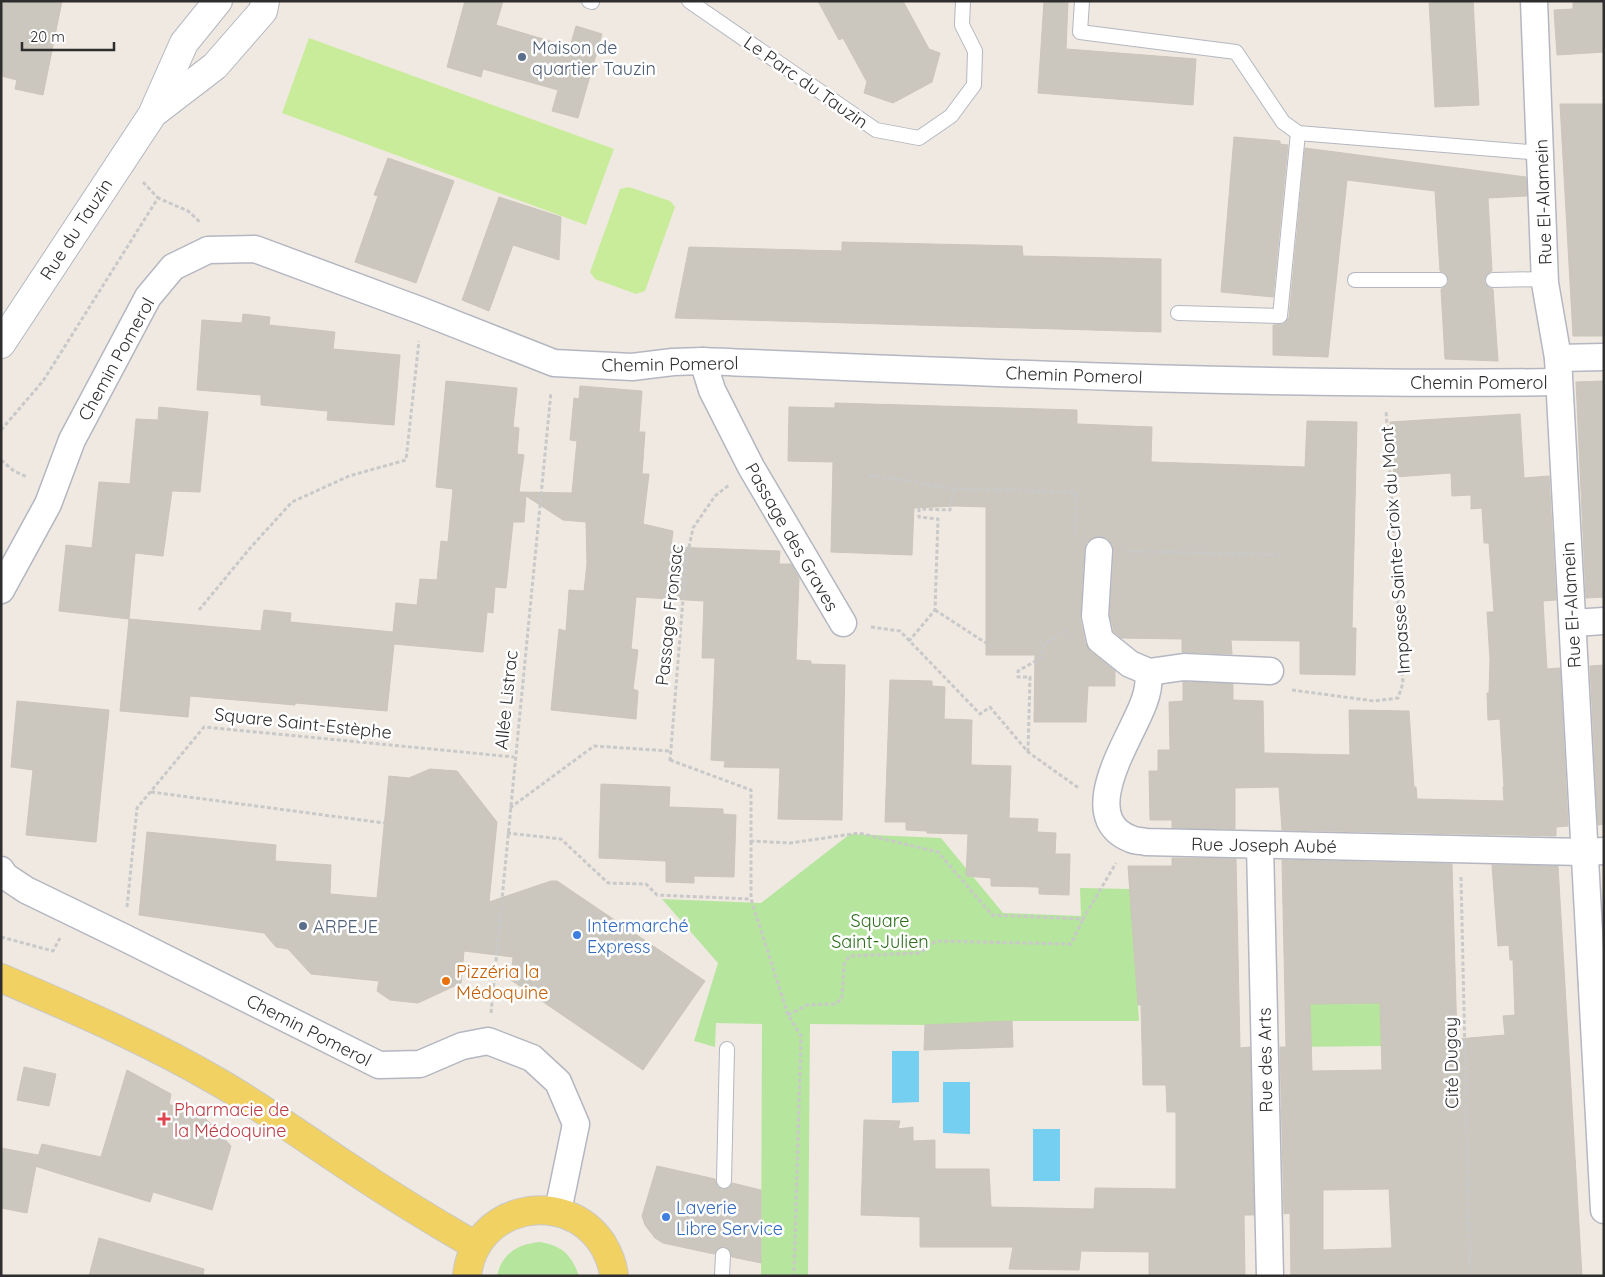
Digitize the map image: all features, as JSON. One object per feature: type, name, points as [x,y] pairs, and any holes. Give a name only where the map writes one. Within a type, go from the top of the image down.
[{"type":"main road","points":[[1,978],[127,1032],[220,1082],[346,1165],[476,1246]]},
{"type":"main road","points":[[467,1276],[468,1266],[476,1246],[491,1228],[511,1215],[534,1209],[558,1211],[578,1220],[595,1233],[608,1252],[614,1276]]},
{"type":"street","name":"Rue du Tauzin","points":[[1,344],[152,115],[184,43],[218,1]]},
{"type":"street","name":"Rue du Tauzin","points":[[152,115],[215,66],[263,11],[265,1]]},
{"type":"street","name":"Rue El-Alamein","points":[[1534,1],[1545,279],[1558,370],[1573,623],[1594,851],[1604,1210]]},
{"type":"street","name":"Chemin Pomerol","points":[[1,590],[48,504],[72,440],[148,297],[173,267],[208,250],[255,249],[554,362],[632,367],[672,362],[703,361],[1055,376],[1385,382],[1558,370],[1604,357]]},
{"type":"street","name":"Passage des Graves","points":[[703,361],[712,390],[751,467],[843,623]]},
{"type":"street","points":[[1099,551],[1095,616],[1100,640],[1130,664],[1149,672],[1184,667],[1270,671]]},
{"type":"street","points":[[1573,623],[1604,622]]},
{"type":"street","points":[[1130,839],[1117,830],[1108,819],[1106,804],[1112,773],[1144,704],[1148,689],[1149,672]]},
{"type":"street","name":"Rue Joseph Aubé","points":[[1130,839],[1146,842],[1260,845],[1594,851]]},
{"type":"street","name":"Rue des Arts","points":[[1260,845],[1270,1276]]},
{"type":"street","name":"Chemin Pomerol","points":[[1,870],[6,876],[26,890],[379,1065],[420,1064],[462,1046],[488,1041]]},
{"type":"street","points":[[488,1041],[532,1058],[558,1082],[576,1124],[558,1211]]},
{"type":"lane","name":"Le Parc du Tauzin","points":[[689,1],[876,130],[918,138],[951,116],[974,85],[975,51],[962,25],[963,1]]},
{"type":"lane","points":[[1082,1],[1080,32],[1236,52],[1283,122],[1298,133],[1541,153]]},
{"type":"lane","points":[[1178,313],[1280,316],[1298,133]]},
{"type":"lane","points":[[1493,280],[1545,279]]},
{"type":"lane","points":[[1355,280],[1440,280]]},
{"type":"lane","points":[[724,1181],[727,1049]]},
{"type":"lane","points":[[722,1255],[722,1276]]},
{"type":"path","points":[[1,430],[43,380],[158,198],[188,211],[200,222],[208,250]]},
{"type":"path","points":[[199,610],[292,502],[348,476],[406,460],[422,311]]},
{"type":"path","name":"Allée Listrac","points":[[488,1041],[514,757],[554,362]]},
{"type":"path","name":"Impasse Sainte-Croix du Mont","points":[[1270,671],[1286,689],[1374,701],[1398,698],[1403,683],[1385,382]]},
{"type":"path","points":[[1,460],[14,471],[32,479]]},
{"type":"path","name":"Passage Fronsac","points":[[751,467],[715,496],[693,528],[686,562],[670,751],[670,760],[751,790],[751,841]]},
{"type":"path","points":[[869,476],[952,488],[1076,492],[1075,538]]},
{"type":"path","points":[[909,641],[934,610],[938,519],[919,517],[920,509],[950,510],[952,488]]},
{"type":"path","points":[[1099,551],[1281,555]]},
{"type":"path","points":[[934,610],[986,643]]},
{"type":"path","name":"Passage des Graves","points":[[843,623],[900,631],[980,714],[990,707],[1028,752],[1081,790],[1106,804]]},
{"type":"path","points":[[1028,752],[1030,676],[1018,677],[1018,671],[1041,658],[1044,644],[1075,626]]},
{"type":"path","name":"Square Saint-Estèphe","points":[[123,937],[137,808],[204,727],[514,757]]},
{"type":"path","points":[[510,808],[594,746],[670,751]]},
{"type":"path","points":[[150,792],[384,823]]},
{"type":"path","points":[[794,1276],[801,1036],[788,1015],[751,899],[751,841],[790,843],[859,832],[938,852],[992,915],[1083,919]]},
{"type":"path","points":[[507,833],[561,839],[608,883],[646,884],[657,895],[751,899]]},
{"type":"path","points":[[788,1015],[808,1005],[834,1004],[842,999],[844,965],[850,956],[920,953],[936,941],[1071,944],[1083,919],[1130,839]]},
{"type":"path","name":"Cité Dugay","points":[[1461,849],[1470,1276]]},
{"type":"path","points":[[1,937],[53,951],[74,913]]},
{"type":"green space","points":[[309,38],[614,149],[586,225],[282,113]]},
{"type":"green space","points":[[629,187],[670,201],[675,207],[645,291],[636,294],[595,279],[590,272],[620,189]]},
{"type":"green space","name":"Square Saint-Julien","points":[[850,834],[941,838],[1003,913],[1081,916],[1080,888],[1130,889],[1139,1021],[1014,1021],[925,1025],[810,1024],[808,1276],[761,1276],[762,1024],[716,1023],[715,1047],[694,1041],[718,963],[662,899],[761,903]]},
{"type":"green space","points":[[1381,973],[1382,1046],[1286,1047],[1285,976]]},
{"type":"green space","points":[[540,1242],[565,1252],[573,1262],[579,1276],[497,1276],[503,1261],[512,1251],[525,1245]]},
{"type":"water","points":[[892,1051],[919,1051],[919,1102],[892,1103]]},
{"type":"water","points":[[943,1082],[970,1082],[970,1134],[943,1133]]},
{"type":"water","points":[[1033,1129],[1060,1129],[1060,1181],[1033,1181]]},
{"type":"building","points":[[1,1],[62,1],[43,95],[15,89],[17,80],[1,76]]},
{"type":"building","name":"Maison de quartier Tauzin","points":[[465,1],[503,1],[496,25],[570,47],[576,26],[602,34],[578,118],[552,111],[558,90],[483,69],[481,77],[447,67]]},
{"type":"building","points":[[818,1],[903,1],[929,49],[940,53],[932,82],[893,103],[864,93],[867,82],[843,38],[839,40]]},
{"type":"building","points":[[1044,1],[1068,1],[1066,49],[1196,59],[1193,105],[1038,93]]},
{"type":"building","points":[[1429,1],[1473,1],[1479,105],[1435,107]]},
{"type":"building","points":[[1573,1],[1604,1],[1604,52],[1557,55],[1554,10],[1573,9]]},
{"type":"building","points":[[1560,104],[1604,104],[1604,336],[1573,336]]},
{"type":"building","points":[[1234,137],[1280,141],[1280,144],[1288,145],[1273,297],[1221,292]]},
{"type":"building","points":[[1305,148],[1526,177],[1527,196],[1488,198],[1492,271],[1486,275],[1484,281],[1488,287],[1493,289],[1498,361],[1445,359],[1441,289],[1447,285],[1449,280],[1445,273],[1440,271],[1435,191],[1347,180],[1328,357],[1273,355],[1273,325],[1284,324],[1289,317]]},
{"type":"building","points":[[388,158],[454,181],[416,283],[355,262],[378,196],[374,195]]},
{"type":"building","points":[[499,197],[561,217],[559,260],[513,245],[489,311],[462,300]]},
{"type":"building","points":[[842,242],[1022,246],[1023,256],[1161,259],[1161,332],[675,318],[689,247],[842,251]]},
{"type":"building","points":[[243,314],[270,317],[269,325],[335,332],[333,349],[400,355],[394,425],[327,420],[328,411],[261,405],[261,395],[197,390],[202,320],[242,323]]},
{"type":"building","points":[[446,381],[517,388],[513,427],[519,428],[517,454],[524,455],[519,492],[572,493],[577,441],[570,440],[574,398],[579,399],[580,386],[642,391],[639,432],[645,432],[642,474],[649,474],[643,524],[673,531],[671,547],[780,551],[779,564],[791,564],[799,578],[796,660],[811,661],[811,664],[845,665],[842,820],[778,819],[780,768],[724,767],[725,761],[711,760],[715,658],[702,658],[704,601],[636,597],[631,649],[638,650],[633,689],[638,691],[636,719],[551,710],[559,629],[566,631],[569,590],[584,591],[587,564],[586,522],[563,520],[526,496],[524,522],[513,522],[506,588],[495,587],[493,613],[487,612],[483,652],[394,644],[387,711],[190,696],[188,717],[120,711],[129,619],[261,631],[264,610],[291,613],[290,622],[393,632],[396,603],[417,605],[420,579],[437,580],[441,541],[448,542],[453,489],[436,487]]},
{"type":"building","points":[[1604,381],[1604,597],[1586,598],[1576,382]]},
{"type":"building","points":[[835,403],[1077,410],[1077,424],[1152,427],[1151,462],[1305,467],[1307,421],[1357,422],[1352,628],[1356,628],[1355,675],[1300,674],[1300,641],[1231,640],[1232,654],[1182,652],[1182,639],[1121,638],[1114,632],[1110,615],[1113,545],[1107,538],[1099,536],[1092,538],[1086,543],[1084,550],[1080,619],[1085,643],[1090,651],[1115,671],[1115,686],[1088,686],[1086,722],[1034,722],[1035,655],[986,655],[986,507],[914,508],[912,555],[831,552],[833,462],[788,461],[789,407],[835,408]]},
{"type":"building","points":[[159,407],[208,412],[200,492],[172,491],[163,556],[135,553],[129,619],[59,611],[66,545],[92,548],[99,482],[130,484],[136,419],[158,420]]},
{"type":"building","points":[[1520,414],[1524,478],[1549,476],[1556,600],[1543,601],[1547,669],[1560,668],[1568,826],[1556,827],[1556,836],[1282,830],[1279,787],[1235,788],[1235,829],[1172,828],[1172,820],[1150,820],[1149,771],[1158,771],[1158,750],[1170,750],[1169,702],[1183,701],[1183,682],[1233,684],[1233,700],[1263,701],[1264,753],[1350,755],[1349,710],[1409,711],[1414,787],[1416,787],[1417,799],[1504,801],[1500,719],[1488,720],[1487,693],[1489,693],[1490,660],[1487,612],[1494,612],[1489,543],[1484,543],[1482,508],[1471,509],[1471,495],[1452,496],[1451,473],[1394,477],[1390,422]]},
{"type":"building","points":[[1604,665],[1604,824],[1598,825],[1590,666]]},
{"type":"building","points":[[890,680],[932,681],[932,686],[945,687],[944,719],[972,720],[971,765],[1011,766],[1009,818],[1038,819],[1037,832],[1056,833],[1055,854],[1070,854],[1069,895],[1039,894],[1039,887],[991,886],[991,878],[966,876],[968,834],[927,833],[927,831],[906,830],[906,822],[885,822]]},
{"type":"building","points":[[17,701],[109,710],[96,842],[26,835],[33,770],[11,767]]},
{"type":"building","points":[[430,769],[457,771],[497,822],[489,902],[551,881],[557,881],[705,981],[643,1070],[511,980],[513,957],[464,951],[461,983],[418,1003],[390,1000],[377,991],[379,981],[311,974],[288,949],[276,947],[264,933],[139,915],[147,832],[276,845],[275,861],[331,865],[330,894],[377,898],[389,776],[409,778]]},
{"type":"building","points":[[601,784],[670,787],[669,807],[723,809],[723,814],[736,815],[734,877],[694,876],[694,883],[666,882],[666,861],[599,858]]},
{"type":"building","points":[[1172,858],[1236,859],[1240,1048],[1250,1047],[1254,1215],[1244,1215],[1245,1276],[1149,1276],[1149,1252],[1081,1251],[1079,1270],[1009,1269],[1013,1247],[920,1247],[920,1217],[861,1215],[864,1120],[900,1121],[898,1129],[913,1127],[913,1141],[935,1140],[935,1169],[989,1169],[991,1207],[1094,1209],[1095,1188],[1176,1189],[1176,1112],[1167,1112],[1166,1085],[1143,1085],[1141,1005],[1138,1005],[1128,866],[1172,866]]},
{"type":"building","points":[[1282,860],[1452,864],[1457,1039],[1505,1035],[1503,1016],[1515,1015],[1513,960],[1510,960],[1509,945],[1498,946],[1492,865],[1558,866],[1582,1276],[1291,1276],[1290,1213],[1284,1214],[1280,1047],[1286,1047]],"holes":[[[1380,1003],[1382,1070],[1312,1071],[1310,1004]],[[1389,1189],[1392,1248],[1323,1250],[1323,1190]]]},
{"type":"building","points":[[1012,1021],[1013,1047],[924,1050],[925,1025]]},
{"type":"building","points":[[24,1067],[56,1074],[49,1106],[17,1100]]},
{"type":"building","points":[[127,1070],[171,1094],[169,1104],[206,1119],[231,1146],[212,1210],[153,1192],[150,1202],[35,1166],[42,1144],[101,1157]]},
{"type":"building","points":[[1,1148],[38,1155],[27,1213],[1,1208]]},
{"type":"building","points":[[657,1166],[715,1179],[717,1186],[723,1190],[729,1188],[732,1183],[761,1190],[761,1263],[732,1257],[730,1251],[724,1246],[719,1248],[714,1254],[663,1243],[655,1238],[645,1225],[642,1216]]},
{"type":"building","points":[[99,1238],[204,1269],[203,1276],[89,1276]]},
{"type":"place","name":"Maison de quartier Tauzin","points":[[522,57]]},
{"type":"place","name":"ARPEJE","points":[[303,926]]},
{"type":"place","name":"Intermarché Express","points":[[577,935]]},
{"type":"place","name":"Pizzéria la Médoquine","points":[[446,981]]},
{"type":"place","name":"Pharmacie de la Médoquine","points":[[164,1119]]},
{"type":"place","name":"Laverie Libre Service","points":[[666,1217]]}]
